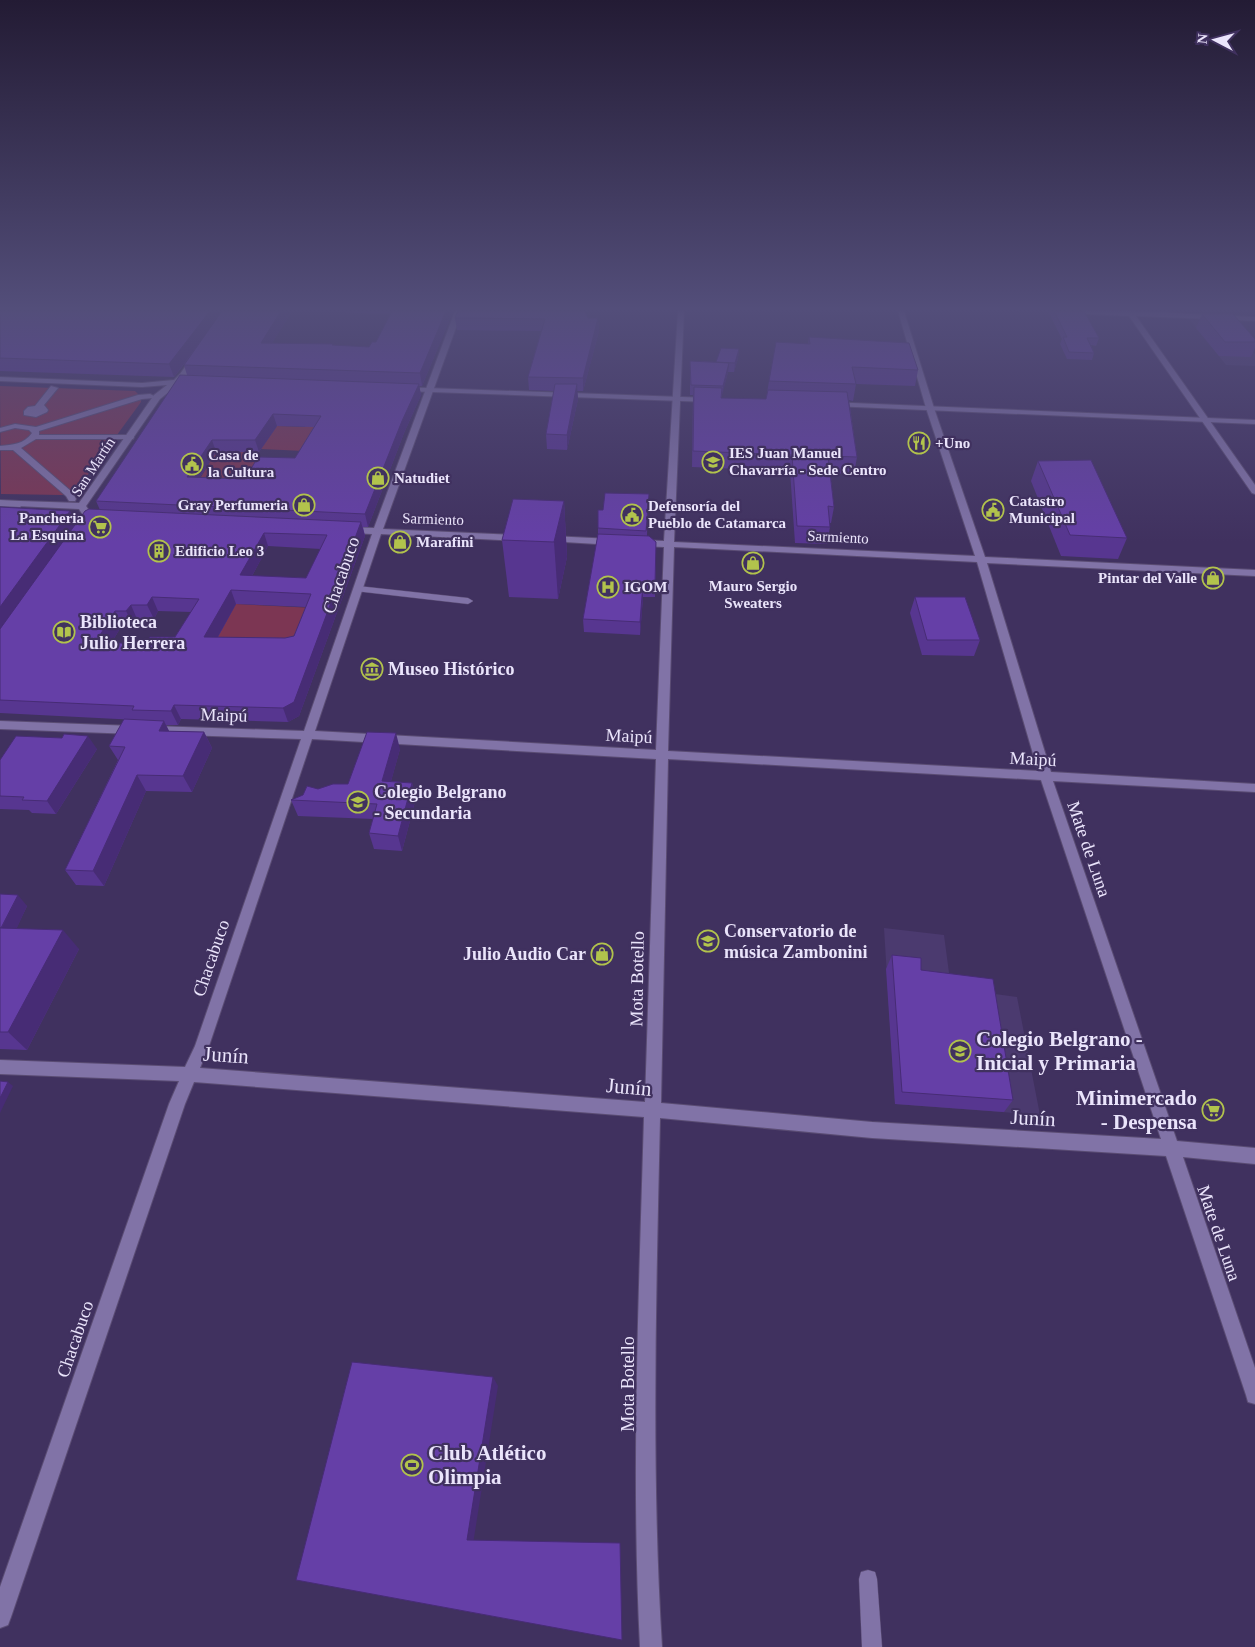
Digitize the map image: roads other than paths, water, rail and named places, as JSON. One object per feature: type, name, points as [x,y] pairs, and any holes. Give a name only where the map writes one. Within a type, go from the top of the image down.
[{"type":"street","points":[[22,426],[31,415],[44,411],[43,408],[38,407],[54,388]]},
{"type":"street","points":[[1,449],[15,447],[27,442],[35,433],[141,396],[154,397],[155,392],[148,389],[114,388]]},
{"type":"street","name":"San Martín","points":[[90,521],[82,506],[130,437],[154,397],[167,388]]},
{"type":"street","name":"Mota Botello","points":[[651,1647],[646,1558],[646,1384],[662,756],[669,544],[678,388]]},
{"type":"street","name":"Mate de Luna","points":[[924,388],[981,560],[1046,777],[1255,1394]]},
{"type":"street","points":[[1184,388],[1255,491]]},
{"type":"street","points":[[391,389],[724,401]]},
{"type":"street","name":"Chacabuco","points":[[0,1617],[178,1104],[202,1046],[377,532],[430,390]]},
{"type":"street","points":[[822,404],[1255,422]]},
{"type":"street","points":[[1,429],[22,426],[35,433],[130,437]]},
{"type":"street","points":[[15,447],[69,494],[72,499]]},
{"type":"street","points":[[0,503],[82,506]]},
{"type":"street","name":"Sarmiento","points":[[338,530],[628,542],[1255,573]]},
{"type":"street","name":"Maipú","points":[[0,726],[308,735],[1255,788]]},
{"type":"street","name":"Junín","points":[[0,1067],[190,1074],[653,1110],[872,1130],[1171,1148],[1255,1156]]},
{"type":"lane","points":[[358,589],[468,601]]},
{"type":"lane","points":[[868,1579],[872,1647]]},
{"type":"place","name":"+Uno","points":[[919,443]]},
{"type":"place","name":"IES Juan Manuel Chavarría - Sede Centro","points":[[713,462]]},
{"type":"place","name":"Casa de la Cultura","points":[[192,464]]},
{"type":"place","name":"Natudiet","points":[[378,478]]},
{"type":"place","name":"Gray Perfumeria","points":[[304,505]]},
{"type":"place","name":"Catastro Municipal","points":[[993,510]]},
{"type":"place","name":"Defensoría del Pueblo de Catamarca","points":[[632,515]]},
{"type":"place","name":"Pancheria La Esquina","points":[[100,527]]},
{"type":"place","name":"Marafini","points":[[400,542]]},
{"type":"place","name":"Edificio Leo 3","points":[[159,551]]},
{"type":"place","name":"Mauro Sergio Sweaters","points":[[753,563]]},
{"type":"place","name":"Pintar del Valle","points":[[1213,578]]},
{"type":"place","name":"IGOM","points":[[608,587]]},
{"type":"place","name":"Biblioteca Julio Herrera","points":[[64,632]]},
{"type":"place","name":"Museo Histórico","points":[[372,669]]},
{"type":"place","name":"Colegio Belgrano - Secundaria","points":[[358,802]]},
{"type":"place","name":"Conservatorio de música Zambonini","points":[[708,941]]},
{"type":"place","name":"Julio Audio Car","points":[[602,954]]},
{"type":"place","name":"Colegio Belgrano - Inicial y Primaria","points":[[960,1051]]},
{"type":"place","name":"Minimercado - Despensa","points":[[1213,1110]]},
{"type":"place","name":"Club Atlético Olimpia","points":[[412,1465]]}]
